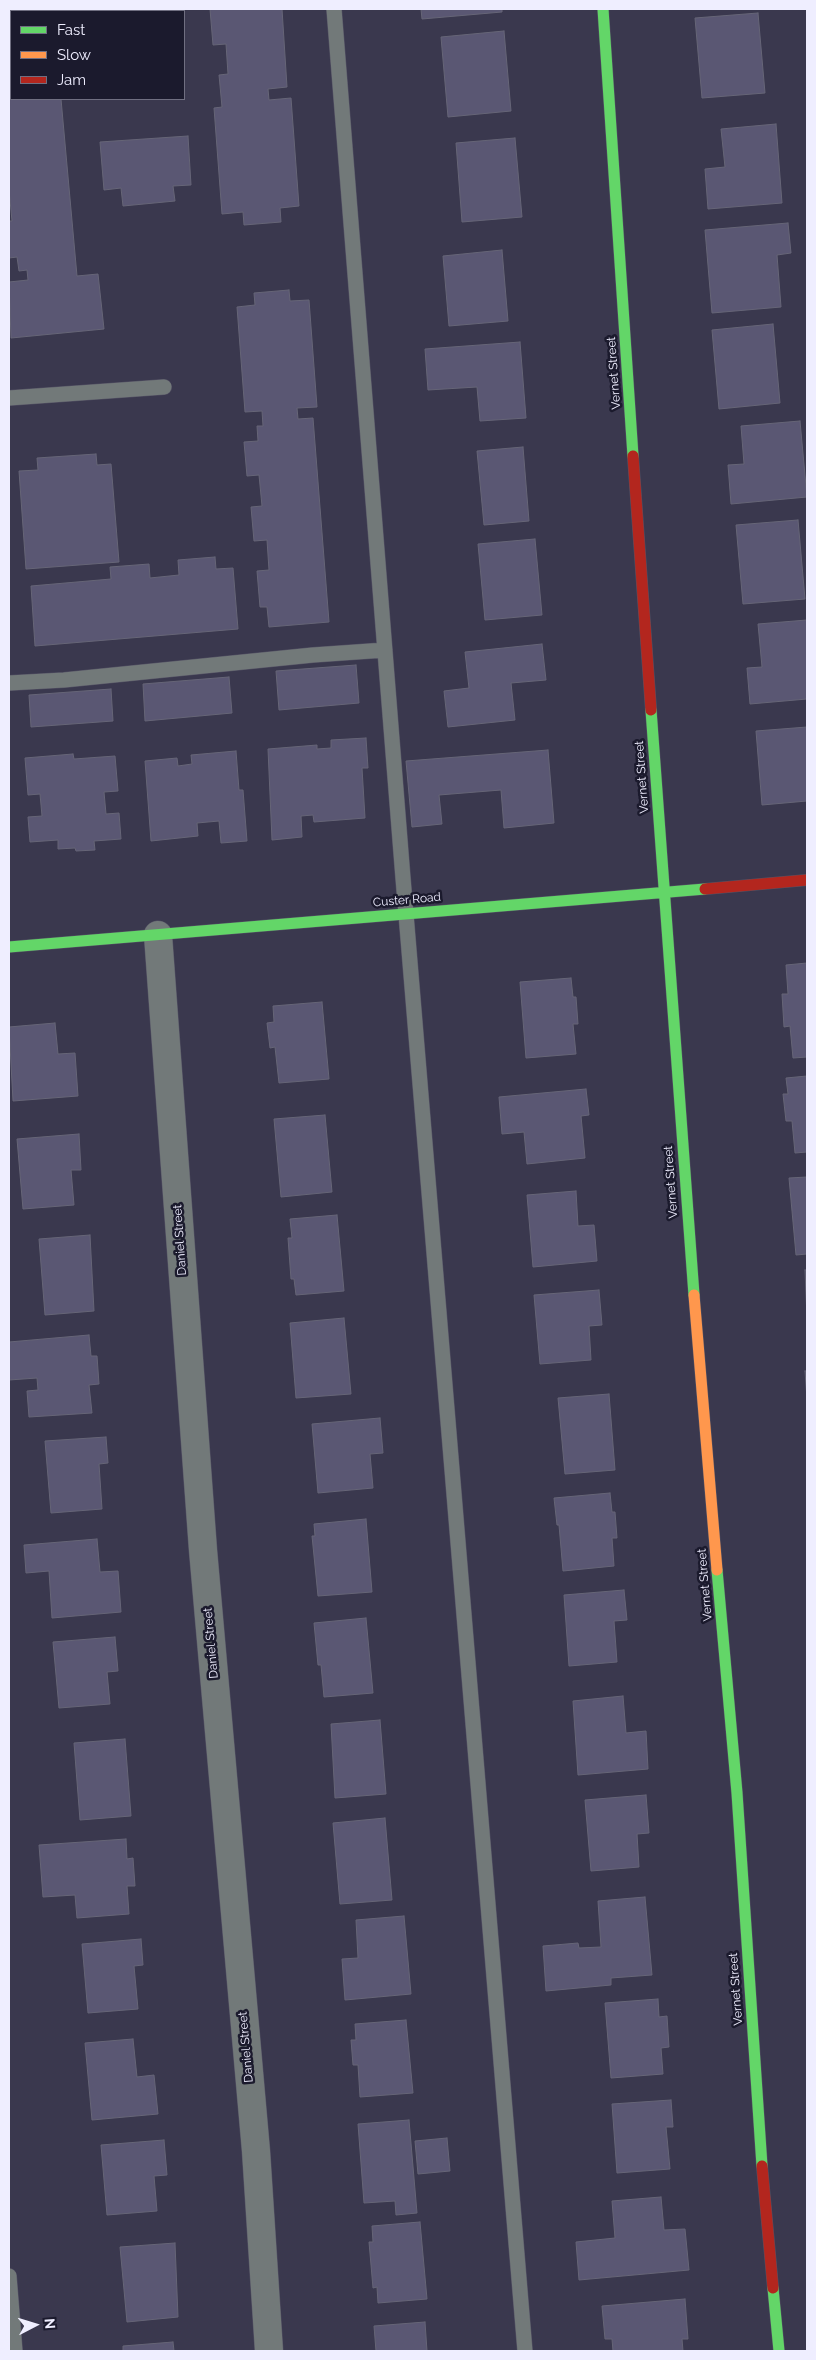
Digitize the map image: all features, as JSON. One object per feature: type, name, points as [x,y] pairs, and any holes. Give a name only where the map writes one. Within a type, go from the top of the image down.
[{"type":"street","name":"Vernet Street","points":[[603,9],[663,892],[699,1366],[737,1793],[756,2098],[779,2351]]},
{"type":"street","name":"Custer Road","points":[[9,947],[807,880]]},
{"type":"street","name":"Daniel Street","points":[[158,935],[203,1550],[256,2151],[269,2351]]},
{"type":"lane","points":[[334,9],[524,2351]]},
{"type":"lane","points":[[9,398],[164,387]]},
{"type":"lane","points":[[9,683],[64,680],[313,655],[385,650]]},
{"type":"lane","points":[[9,2276],[15,2351]]},
{"type":"building","points":[[9,9],[71,9],[10,10],[9,62]]},
{"type":"building","points":[[210,9],[282,9],[287,87],[268,89],[269,100],[291,98],[299,206],[280,208],[281,222],[244,225],[243,212],[222,214],[214,108],[222,107],[219,75],[228,74],[226,44],[213,45]]},
{"type":"building","points":[[421,9],[502,9],[502,12],[422,19]]},
{"type":"building","points":[[758,13],[765,93],[702,98],[695,18]]},
{"type":"building","points":[[504,31],[511,111],[448,117],[441,37]]},
{"type":"building","points":[[10,71],[10,100],[61,100],[77,276],[98,274],[104,329],[11,338],[9,282],[28,280],[27,270],[19,271],[17,257],[9,258],[9,221],[12,221],[9,190]]},
{"type":"building","points":[[776,124],[782,203],[708,209],[705,169],[725,167],[721,129]]},
{"type":"building","points":[[188,136],[191,185],[173,186],[175,201],[123,206],[121,188],[104,190],[100,142]]},
{"type":"building","points":[[515,138],[522,217],[462,222],[456,143]]},
{"type":"building","points":[[788,223],[791,253],[777,255],[781,307],[712,313],[705,230]]},
{"type":"building","points":[[502,250],[508,321],[449,326],[443,256]]},
{"type":"building","points":[[289,290],[290,301],[309,300],[317,407],[297,408],[298,419],[313,418],[329,622],[269,627],[267,607],[260,607],[257,571],[269,570],[267,540],[254,541],[251,507],[262,506],[259,475],[247,476],[244,442],[258,441],[257,426],[263,426],[262,411],[245,412],[237,307],[255,305],[254,293]]},
{"type":"building","points":[[773,324],[780,403],[719,409],[712,330]]},
{"type":"building","points":[[520,342],[526,418],[480,421],[477,387],[428,390],[425,349]]},
{"type":"building","points":[[800,421],[807,497],[731,504],[728,465],[744,464],[741,426]]},
{"type":"building","points":[[523,447],[529,521],[484,525],[477,451]]},
{"type":"building","points":[[96,454],[97,465],[111,464],[119,562],[26,569],[19,471],[38,470],[37,458]]},
{"type":"building","points":[[798,520],[805,599],[743,604],[736,525]]},
{"type":"building","points":[[535,539],[542,615],[485,620],[478,544]]},
{"type":"building","points":[[215,557],[216,569],[233,568],[238,629],[35,646],[31,586],[111,579],[110,567],[149,564],[150,578],[179,575],[178,560]]},
{"type":"building","points":[[807,620],[807,699],[750,704],[747,668],[762,667],[758,624]]},
{"type":"building","points":[[542,644],[546,680],[511,683],[515,720],[448,727],[444,691],[469,688],[465,652]]},
{"type":"building","points":[[356,665],[359,703],[279,710],[276,671]]},
{"type":"building","points":[[229,677],[232,713],[145,721],[143,684]]},
{"type":"building","points":[[111,689],[113,721],[31,727],[29,695]]},
{"type":"building","points":[[807,727],[807,801],[762,805],[756,731]]},
{"type":"building","points":[[366,738],[368,768],[362,768],[365,818],[314,822],[313,815],[301,816],[302,837],[272,840],[268,749],[317,745],[317,749],[331,748],[331,740]]},
{"type":"building","points":[[548,750],[554,823],[504,828],[501,790],[439,795],[442,824],[412,827],[406,761]]},
{"type":"building","points":[[236,751],[239,790],[243,790],[247,841],[221,843],[219,821],[197,823],[198,836],[151,841],[145,761],[177,758],[178,766],[192,764],[191,755]]},
{"type":"building","points":[[73,754],[74,759],[115,756],[118,791],[104,792],[106,814],[119,813],[121,839],[94,841],[95,850],[76,851],[75,848],[58,849],[58,840],[30,842],[28,817],[42,816],[40,794],[28,795],[25,758]]},
{"type":"building","points":[[807,963],[807,1057],[793,1058],[790,1026],[784,1027],[782,994],[788,994],[786,965]]},
{"type":"building","points":[[571,978],[573,997],[576,997],[578,1024],[573,1024],[576,1054],[526,1058],[520,982]]},
{"type":"building","points":[[322,1002],[329,1079],[279,1083],[275,1047],[270,1048],[267,1023],[274,1022],[273,1006]]},
{"type":"building","points":[[55,1023],[58,1054],[75,1053],[78,1096],[13,1101],[9,1027]]},
{"type":"building","points":[[807,1076],[807,1152],[795,1153],[792,1121],[786,1121],[783,1094],[788,1094],[786,1078]]},
{"type":"building","points":[[586,1089],[589,1115],[581,1116],[585,1158],[527,1164],[524,1132],[502,1134],[499,1097]]},
{"type":"building","points":[[325,1115],[332,1192],[281,1197],[274,1119]]},
{"type":"building","points":[[79,1134],[81,1170],[71,1170],[74,1205],[23,1209],[17,1139]]},
{"type":"building","points":[[807,1177],[807,1254],[796,1255],[789,1178]]},
{"type":"building","points":[[576,1191],[578,1226],[594,1225],[597,1261],[533,1267],[527,1195]]},
{"type":"building","points":[[337,1215],[344,1291],[296,1295],[294,1279],[291,1279],[288,1238],[292,1238],[290,1219]]},
{"type":"building","points":[[90,1235],[94,1311],[45,1315],[39,1239]]},
{"type":"building","points":[[805,1270],[807,1270],[807,1318]]},
{"type":"building","points":[[599,1290],[602,1325],[589,1326],[591,1360],[540,1364],[534,1295]]},
{"type":"building","points":[[344,1318],[351,1394],[296,1398],[290,1323]]},
{"type":"building","points":[[89,1335],[91,1356],[97,1356],[99,1384],[89,1385],[92,1413],[29,1417],[27,1391],[38,1390],[37,1378],[9,1380],[9,1342]]},
{"type":"building","points":[[805,1371],[807,1371],[807,1399]]},
{"type":"building","points":[[609,1394],[615,1470],[565,1474],[558,1398]]},
{"type":"building","points":[[380,1418],[383,1453],[370,1454],[373,1488],[318,1493],[312,1424]]},
{"type":"building","points":[[106,1437],[108,1463],[99,1464],[102,1509],[51,1513],[45,1441]]},
{"type":"building","points":[[610,1493],[612,1512],[615,1512],[617,1538],[612,1538],[614,1566],[563,1571],[559,1525],[557,1525],[554,1498]]},
{"type":"building","points":[[366,1519],[372,1592],[318,1596],[312,1536],[315,1536],[314,1524]]},
{"type":"building","points":[[97,1539],[100,1572],[118,1571],[121,1612],[52,1618],[49,1571],[26,1573],[24,1545]]},
{"type":"building","points":[[624,1590],[627,1620],[614,1621],[617,1662],[569,1666],[564,1595]]},
{"type":"building","points":[[366,1618],[373,1693],[324,1697],[321,1665],[318,1665],[314,1623]]},
{"type":"building","points":[[115,1637],[118,1671],[107,1672],[110,1704],[59,1708],[53,1642]]},
{"type":"building","points":[[623,1696],[626,1733],[646,1731],[648,1769],[578,1775],[573,1701]]},
{"type":"building","points":[[380,1720],[386,1794],[335,1798],[331,1724]]},
{"type":"building","points":[[125,1739],[131,1816],[80,1820],[74,1743]]},
{"type":"building","points":[[646,1795],[649,1833],[637,1834],[639,1867],[591,1871],[585,1800]]},
{"type":"building","points":[[385,1818],[392,1900],[340,1904],[333,1823]]},
{"type":"building","points":[[126,1839],[127,1859],[133,1858],[135,1886],[127,1886],[129,1914],[77,1918],[75,1895],[43,1897],[39,1845]]},
{"type":"building","points":[[645,1897],[652,1975],[611,1978],[611,1985],[546,1991],[543,1946],[578,1943],[579,1948],[601,1947],[598,1901]]},
{"type":"building","points":[[404,1916],[411,1994],[345,2000],[342,1959],[358,1958],[356,1920]]},
{"type":"building","points":[[141,1939],[143,1965],[134,1966],[138,2009],[88,2013],[82,1944]]},
{"type":"building","points":[[658,1999],[659,2017],[667,2016],[669,2047],[661,2048],[663,2074],[611,2078],[605,2003]]},
{"type":"building","points":[[406,2020],[413,2093],[360,2097],[358,2065],[353,2065],[351,2040],[356,2040],[355,2024]]},
{"type":"building","points":[[133,2039],[137,2077],[154,2075],[158,2114],[92,2120],[85,2043]]},
{"type":"building","points":[[671,2100],[673,2127],[666,2127],[670,2169],[617,2173],[612,2104]]},
{"type":"building","points":[[409,2120],[417,2213],[396,2215],[395,2201],[364,2203],[358,2124]]},
{"type":"building","points":[[447,2138],[450,2171],[418,2174],[415,2141]]},
{"type":"building","points":[[164,2140],[167,2175],[154,2176],[157,2211],[107,2215],[101,2145]]},
{"type":"building","points":[[661,2197],[664,2230],[685,2229],[689,2270],[579,2280],[576,2242],[615,2238],[612,2201]]},
{"type":"building","points":[[420,2222],[427,2299],[378,2303],[377,2287],[373,2288],[369,2242],[373,2242],[372,2226]]},
{"type":"building","points":[[175,2243],[178,2317],[127,2322],[120,2247]]},
{"type":"building","points":[[685,2299],[688,2339],[682,2339],[683,2351],[613,2351],[612,2339],[605,2339],[602,2306]]},
{"type":"building","points":[[425,2322],[427,2351],[376,2351],[374,2326]]},
{"type":"building","points":[[173,2342],[174,2351],[123,2351],[123,2346]]},
{"type":"traffic: fast","points":[[603,9],[633,456]]},
{"type":"traffic: fast","points":[[651,710],[694,1295]]},
{"type":"traffic: fast","points":[[9,947],[705,889]]},
{"type":"traffic: fast","points":[[717,1570],[737,1793],[762,2166]]},
{"type":"traffic: fast","points":[[773,2288],[779,2351]]},
{"type":"traffic: slow","points":[[694,1295],[717,1570]]},
{"type":"traffic: jam","points":[[633,456],[651,710]]},
{"type":"traffic: jam","points":[[705,889],[807,880]]},
{"type":"traffic: jam","points":[[762,2166],[773,2288]]}]
